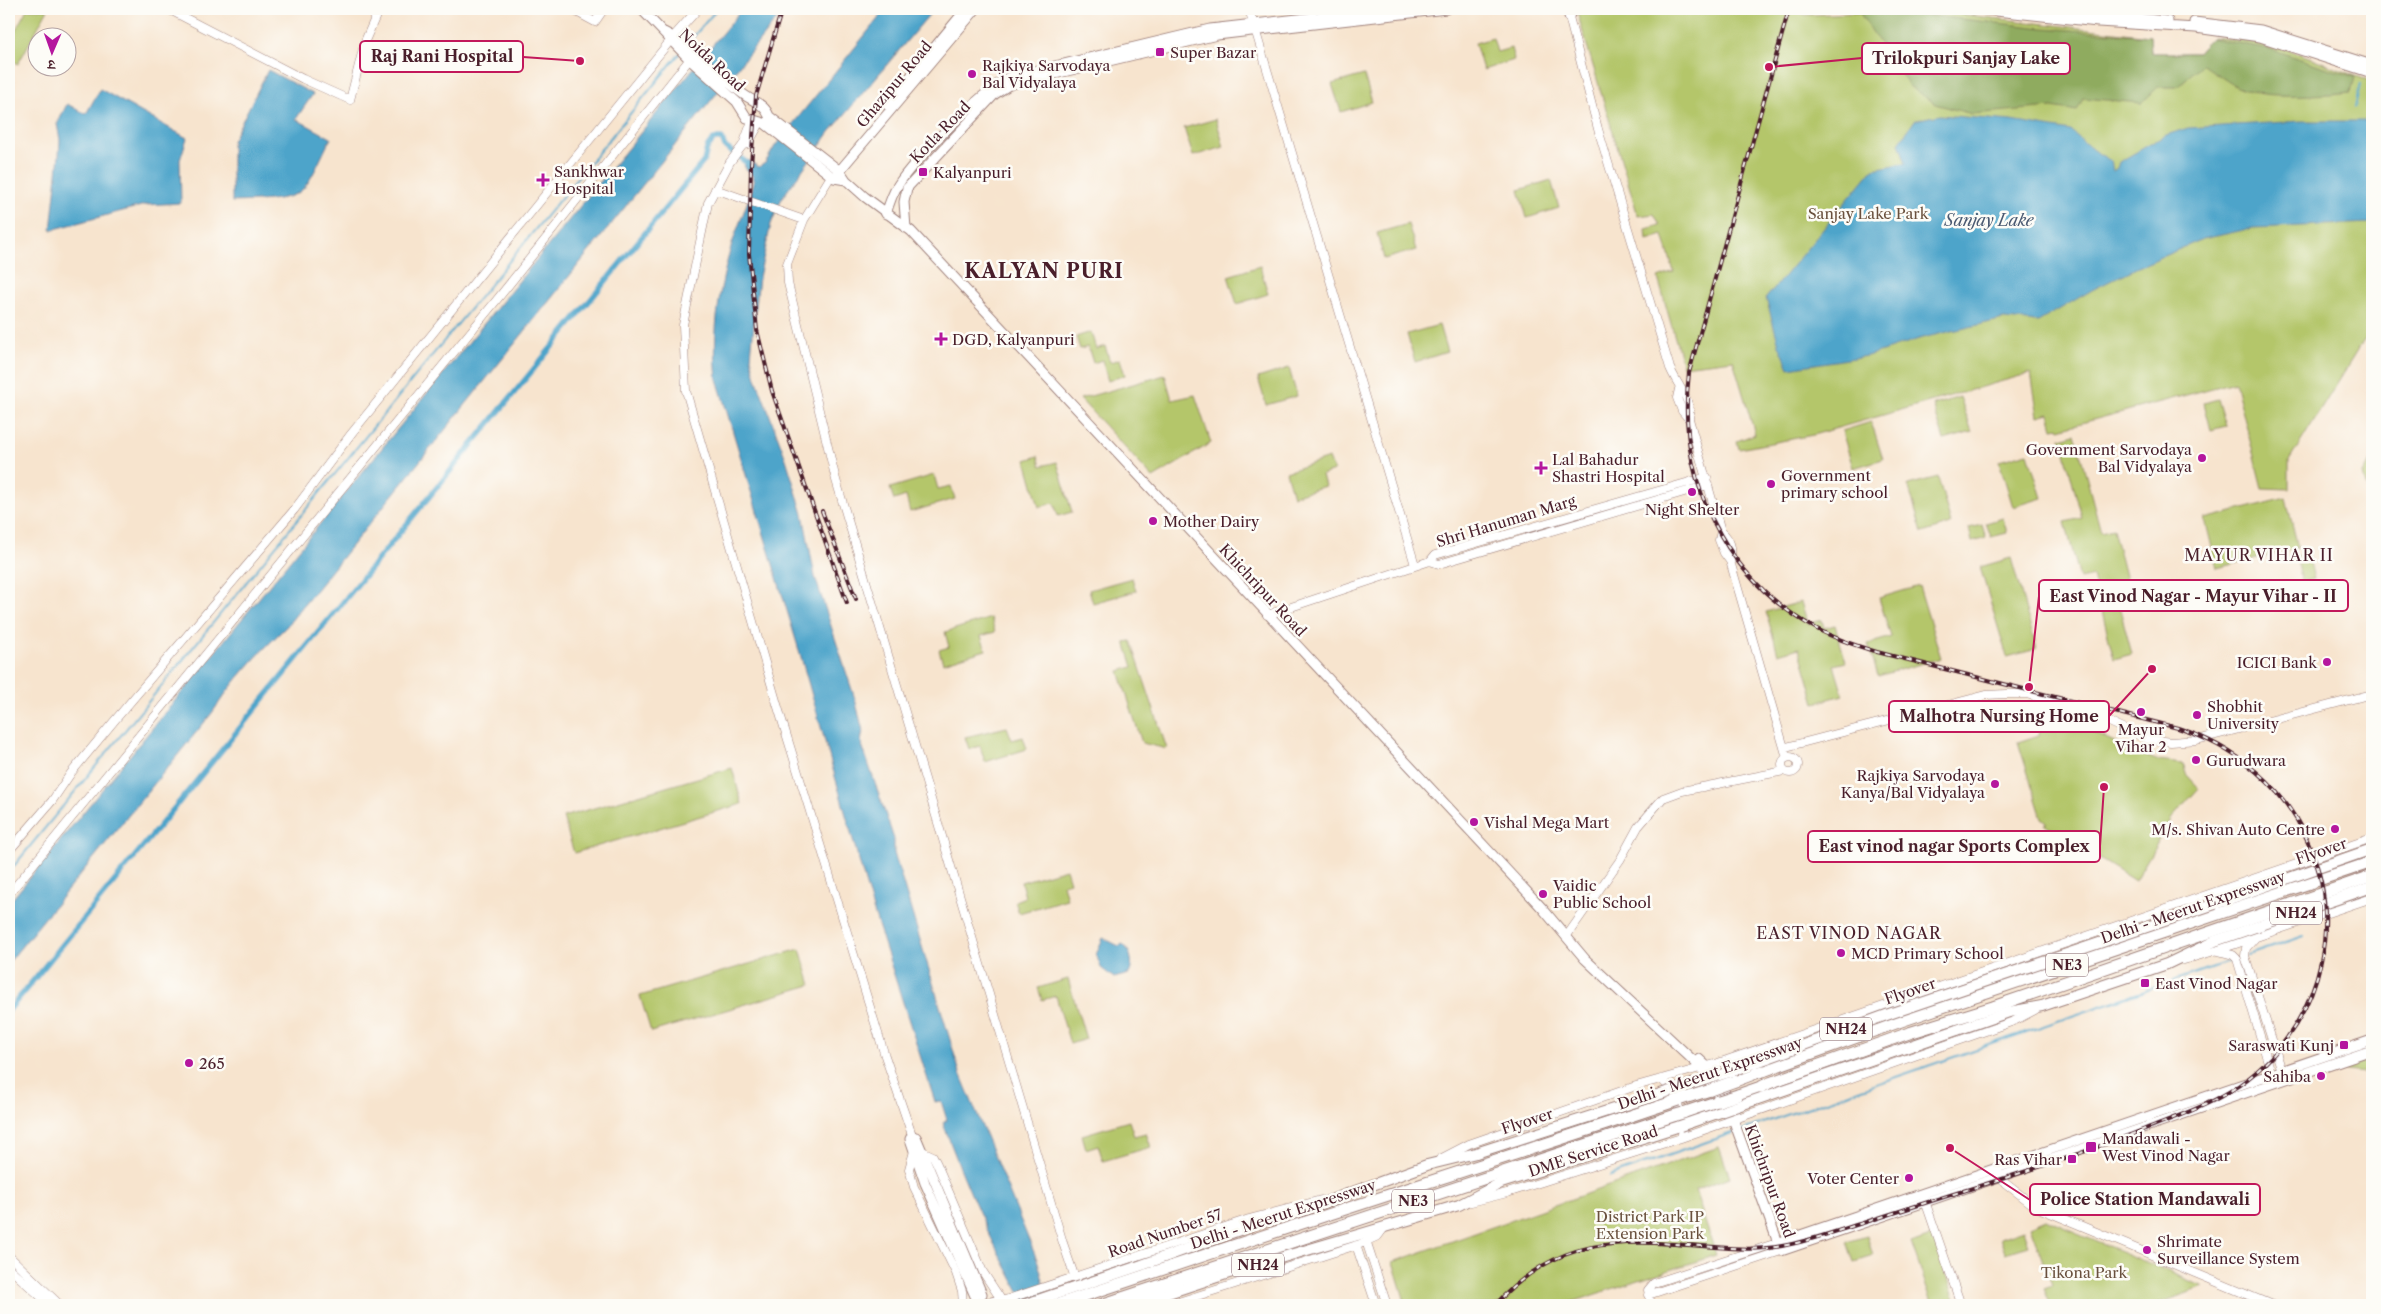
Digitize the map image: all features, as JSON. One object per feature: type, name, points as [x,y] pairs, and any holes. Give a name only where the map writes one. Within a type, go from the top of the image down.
[{"type":"highway","name":"Flyover","points":[[1023,1305],[1144,1270],[1256,1224],[1293,1214],[1427,1165],[1476,1153],[1726,1073],[1892,1013],[2214,904],[2243,889],[2286,879],[2372,849]]},
{"type":"highway","name":"Delhi - Meerut Expressway","points":[[1056,1305],[1144,1270],[1432,1182],[1710,1090],[1913,1017],[2372,862]]},
{"type":"highway","name":"Delhi - Meerut Expressway","points":[[1101,1305],[1152,1293],[1738,1095],[1909,1033],[2002,1004],[2372,876]]},
{"type":"highway","name":"NH24","points":[[1459,1205],[1502,1183],[1721,1112],[2009,1012],[2042,1006],[2167,964],[2219,939],[2372,887]]},
{"type":"highway","points":[[1384,1228],[1459,1205]]},
{"type":"highway","name":"NH24","points":[[1132,1305],[1152,1293],[1226,1274],[1384,1228]]},
{"type":"main road","name":"Noida Road","points":[[641,9],[690,56],[726,86],[764,107],[761,121],[744,115],[726,86]]},
{"type":"main road","name":"Ghazipur Road","points":[[832,172],[966,9]]},
{"type":"main road","name":"Ghazipur Road","points":[[832,172],[976,9]]},
{"type":"main road","name":"Kotla Road","points":[[886,214],[897,186],[912,166],[988,90],[1002,80],[1020,78],[1254,26],[1387,9]]},
{"type":"main road","name":"Kotla Road","points":[[1254,26],[1446,9]]},
{"type":"main road","points":[[1815,9],[1840,9]]},
{"type":"main road","points":[[1977,9],[2098,22],[2196,28],[2243,34],[2294,46],[2372,73]]},
{"type":"main road","points":[[2036,9],[2261,30],[2372,65]]},
{"type":"main road","name":"Kotla Road","points":[[905,192],[917,176],[995,94],[1020,78]]},
{"type":"main road","points":[[740,107],[742,102],[751,100]]},
{"type":"main road","name":"Khichripur Road","points":[[761,121],[779,128],[832,172],[846,180],[886,214],[906,228],[1087,419],[1267,615],[1543,909],[1585,959],[1703,1067],[1727,1114],[1733,1119],[1779,1248]]},
{"type":"main road","points":[[897,186],[905,192],[906,228]]},
{"type":"main road","points":[[1779,1248],[2273,1079],[2372,1040]]},
{"type":"main road","points":[[2283,1075],[2372,1050]]},
{"type":"main road","points":[[912,1135],[910,1139],[917,1150],[925,1183],[978,1298],[1014,1301]]},
{"type":"street","points":[[168,9],[303,79],[350,100],[365,41],[379,9]]},
{"type":"street","points":[[571,9],[595,22],[604,9]]},
{"type":"street","points":[[9,851],[52,801],[120,714],[294,510],[351,434],[674,41],[698,9]]},
{"type":"street","points":[[1249,9],[1415,565]]},
{"type":"street","points":[[1570,11],[1601,138],[1670,368],[1679,389],[1686,396],[1690,408],[1688,420],[1708,481],[1721,531],[1729,538],[1733,550],[1730,561],[1788,758]]},
{"type":"street","points":[[9,894],[495,302],[690,56]]},
{"type":"street","points":[[761,121],[748,144],[730,162],[708,203],[684,315],[686,391],[777,704],[885,1056],[912,1135]]},
{"type":"street","points":[[832,172],[804,220],[787,264],[788,283],[836,480],[1075,1278],[1091,1305]]},
{"type":"street","points":[[715,189],[804,220]]},
{"type":"street","name":"Shri Hanuman Marg","points":[[1267,615],[1430,561],[1436,555],[1708,481]]},
{"type":"street","points":[[1786,747],[1986,694],[2026,694],[2076,707],[2147,739],[2185,742],[2372,694]]},
{"type":"street","points":[[1566,937],[1620,860],[1638,827],[1663,798],[1682,791],[1784,771],[1790,773],[1797,769],[1796,760],[1788,758]]},
{"type":"street","points":[[1784,771],[1782,765],[1788,758]]},
{"type":"street","points":[[1427,1165],[1469,1144],[1661,1079],[1703,1067],[2243,889],[2372,838]]},
{"type":"street","points":[[2167,964],[2218,950],[2372,898]]},
{"type":"street","points":[[2257,937],[2246,948],[2245,956],[2283,1075]]},
{"type":"street","points":[[2218,950],[2233,955],[2236,959],[2273,1079]]},
{"type":"street","name":"DME Service Road","points":[[1459,1205],[1507,1193],[1682,1138],[2014,1021],[2042,1006]]},
{"type":"street","points":[[1755,1050],[1755,1058],[1769,1099],[1774,1105]]},
{"type":"street","points":[[1661,1079],[1670,1086],[1684,1128],[1682,1138]]},
{"type":"street","points":[[963,1305],[962,1291],[956,1273],[914,1188],[909,1169],[917,1150],[933,1156],[938,1164],[983,1272],[1002,1301]]},
{"type":"street","points":[[1998,1173],[2036,1206],[2272,1305]]},
{"type":"street","name":"Road Number 57","points":[[1014,1301],[1054,1284],[1249,1218],[1338,1196]]},
{"type":"street","points":[[1924,1198],[1961,1305]]},
{"type":"street","points":[[1169,1305],[1356,1245],[1378,1236],[1384,1228]]},
{"type":"street","points":[[1366,1241],[1387,1305]]},
{"type":"street","points":[[1356,1245],[1376,1305]]},
{"type":"street","points":[[1651,1305],[1648,1288],[1654,1284],[1779,1248]]},
{"type":"street","points":[[9,1256],[60,1305]]},
{"type":"street","points":[[9,1268],[50,1305]]},
{"type":"green space","points":[[27,9],[48,9],[38,28],[28,28],[28,46],[18,64],[9,58],[9,42]]},
{"type":"green space","name":"Sanjay Lake Park","points":[[1576,9],[1785,9],[1806,15],[1922,10],[2150,36],[2151,53],[2198,53],[2212,37],[2247,41],[2292,51],[2354,76],[2372,81],[2372,321],[2369,324],[2372,330],[2360,346],[2289,461],[2289,489],[2262,488],[2235,382],[2059,429],[2058,427],[2053,428],[2049,413],[2038,416],[2031,373],[1813,435],[1739,449],[1737,441],[1755,434],[1733,360],[1683,366],[1658,278],[1674,272],[1663,235],[1647,240],[1646,229],[1660,225],[1654,214],[1638,216]]},
{"type":"green space","points":[[1859,12],[1898,12],[2043,28],[2150,36],[2151,53],[2198,53],[2211,38],[2270,49],[2355,77],[2351,92],[2311,95],[2265,94],[2237,87],[2202,64],[2177,87],[2158,87],[2142,103],[2083,98],[2077,111],[2052,107],[1972,114],[1935,104],[1909,86]]},
{"type":"green space","points":[[1493,38],[1497,52],[1511,48],[1514,60],[1483,70],[1475,43]]},
{"type":"green space","points":[[1364,75],[1372,102],[1341,112],[1332,84]]},
{"type":"green space","points":[[1216,119],[1224,147],[1193,156],[1184,128]]},
{"type":"green space","points":[[1551,180],[1559,208],[1527,218],[1519,190]]},
{"type":"green space","points":[[1408,224],[1416,250],[1384,259],[1377,233]]},
{"type":"green space","points":[[1260,266],[1268,294],[1237,304],[1228,276]]},
{"type":"green space","points":[[1439,325],[1447,352],[1415,362],[1407,334]]},
{"type":"green space","points":[[1091,332],[1096,349],[1105,346],[1110,362],[1120,359],[1125,375],[1108,381],[1102,360],[1093,363],[1088,347],[1080,349],[1076,337]]},
{"type":"green space","points":[[1289,368],[1297,396],[1266,405],[1258,378]]},
{"type":"green space","points":[[1165,375],[1172,400],[1195,395],[1211,443],[1153,478],[1080,399]]},
{"type":"green space","points":[[1960,397],[1972,432],[1944,440],[1933,405]]},
{"type":"green space","points":[[2218,399],[2226,426],[2211,430],[2204,403]]},
{"type":"green space","points":[[1871,422],[1883,459],[1853,468],[1842,431]]},
{"type":"green space","points":[[2075,434],[2101,532],[2113,529],[2126,580],[2113,583],[2132,654],[2114,659],[2093,576],[2080,579],[2065,522],[2082,518],[2061,438]]},
{"type":"green space","points":[[2028,453],[2042,498],[2013,507],[1999,461]]},
{"type":"green space","points":[[1038,456],[1041,466],[1057,462],[1072,512],[1058,516],[1054,503],[1039,507],[1026,460]]},
{"type":"green space","points":[[1329,458],[1334,471],[1322,475],[1325,486],[1293,496],[1286,472]]},
{"type":"green space","points":[[2372,459],[2372,509],[2363,474]]},
{"type":"green space","points":[[934,475],[938,489],[951,486],[955,499],[910,512],[906,496],[894,500],[890,488]]},
{"type":"green space","points":[[1938,477],[1951,524],[1922,533],[1908,485]]},
{"type":"green space","points":[[2286,498],[2298,548],[2217,568],[2205,519]]},
{"type":"green space","points":[[2003,518],[2007,533],[1991,537],[1986,523]]},
{"type":"green space","points":[[1982,525],[1986,538],[1972,542],[1969,528]]},
{"type":"green space","points":[[2308,554],[2314,579],[2302,582],[2296,556]]},
{"type":"green space","points":[[2011,558],[2037,649],[2007,657],[1980,567]]},
{"type":"green space","points":[[1132,578],[1136,591],[1093,603],[1089,590]]},
{"type":"green space","points":[[1919,586],[1941,658],[1878,676],[1868,644],[1891,637],[1879,598]]},
{"type":"green space","points":[[1801,602],[1808,624],[1822,620],[1824,628],[1835,625],[1846,662],[1834,665],[1843,695],[1815,703],[1799,648],[1778,654],[1766,612]]},
{"type":"green space","points":[[991,618],[995,632],[981,636],[986,650],[943,663],[939,650],[949,647],[945,632]]},
{"type":"green space","points":[[1131,641],[1167,749],[1142,743],[1119,671],[1133,667],[1125,642]]},
{"type":"green space","points":[[2044,711],[2158,761],[2183,764],[2186,774],[2199,788],[2172,818],[2135,881],[2045,825],[2047,822],[2042,818],[2018,742],[2039,735]]},
{"type":"green space","points":[[1007,727],[1012,740],[1023,737],[1027,749],[985,762],[980,746],[969,749],[965,737]]},
{"type":"green space","points":[[732,768],[742,804],[574,853],[563,817]]},
{"type":"green space","points":[[1066,869],[1070,882],[1063,884],[1067,899],[1019,913],[1015,901],[1025,897],[1021,882]]},
{"type":"green space","points":[[800,949],[811,985],[651,1032],[640,996]]},
{"type":"green space","points":[[1068,979],[1086,1039],[1070,1044],[1056,996],[1042,1000],[1038,988]]},
{"type":"green space","points":[[2372,1060],[2372,1074],[2340,1070]]},
{"type":"green space","points":[[1129,1121],[1134,1136],[1146,1133],[1151,1147],[1103,1161],[1098,1145],[1086,1149],[1082,1135]]},
{"type":"green space","name":"District Park IP Extension Park","points":[[1719,1147],[1730,1177],[1695,1190],[1716,1255],[1562,1305],[1406,1305],[1393,1262]]},
{"type":"green space","name":"Tikona Park","points":[[2046,1219],[2205,1287],[2153,1305],[2051,1305],[2044,1289],[2052,1286],[2030,1226]]},
{"type":"green space","points":[[2023,1230],[2028,1246],[2005,1253],[2000,1238]]},
{"type":"green space","points":[[1933,1235],[1957,1305],[1933,1305],[1911,1243]]},
{"type":"green space","points":[[1867,1236],[1873,1256],[1854,1262],[1847,1242]]},
{"type":"water","points":[[742,9],[785,9],[286,627],[238,678],[212,713],[9,962],[9,903]]},
{"type":"water","points":[[886,9],[934,9],[830,132],[782,198],[771,224],[759,277],[751,358],[756,378],[786,459],[803,514],[815,577],[855,699],[863,731],[861,742],[894,839],[894,853],[960,1073],[1038,1262],[1050,1305],[1027,1305],[1014,1283],[991,1238],[961,1171],[943,1123],[947,1120],[941,1101],[935,1102],[871,903],[801,657],[717,379],[715,344],[720,292],[733,241],[754,178],[744,166],[749,160],[759,167],[765,163],[775,146]]},
{"type":"water","points":[[268,70],[313,94],[296,119],[331,138],[310,179],[302,190],[296,194],[279,199],[232,202],[232,141]]},
{"type":"water","points":[[100,89],[187,138],[180,160],[181,203],[145,205],[51,230],[60,140],[57,124],[67,104],[86,114]]},
{"type":"water","name":"Sanjay Lake","points":[[1940,115],[2012,121],[2071,131],[2093,150],[2111,161],[2113,171],[2117,168],[2119,162],[2166,135],[2188,128],[2301,121],[2372,121],[2372,223],[2253,228],[2203,239],[2136,268],[2092,290],[2038,322],[2004,319],[1922,338],[1867,356],[1789,368],[1779,345],[1766,298],[1873,169],[1906,163],[1899,143],[1915,120]]},
{"type":"water","points":[[1103,938],[1119,946],[1123,944],[1126,947],[1130,954],[1131,962],[1129,974],[1114,978],[1101,968],[1096,954]]},
{"type":"waterway","points":[[688,43],[717,9]]},
{"type":"waterway","points":[[9,872],[679,54]]},
{"type":"waterway","points":[[2355,107],[2360,84]]},
{"type":"waterway","points":[[9,1010],[704,161],[707,148],[714,139],[722,139],[725,147],[747,163]]},
{"type":"waterway","points":[[2248,955],[2304,936]]},
{"type":"waterway","points":[[1740,1131],[2234,960]]},
{"type":"waterway","points":[[1610,1176],[1735,1132]]},
{"type":"railway","points":[[782,9],[756,96],[751,165],[749,254],[757,330],[772,391],[847,603]]},
{"type":"railway","points":[[1495,1305],[1518,1283],[1542,1266],[1565,1255],[1590,1247],[1642,1243],[1752,1249],[1793,1244],[2046,1165],[2193,1110],[2211,1102],[2239,1085],[2272,1057],[2286,1040],[2297,1022],[2315,982],[2321,961],[2325,931],[2324,902],[2319,872],[2309,844],[2299,823],[2287,805],[2272,787],[2239,758],[2220,746],[2178,728],[1877,652],[1832,636],[1817,629],[1784,608],[1756,583],[1732,553],[1713,521],[1699,487],[1690,450],[1687,412],[1689,373],[1789,9]]},
{"type":"railway","points":[[822,511],[856,599]]},
{"type":"place","name":"Super Bazar","points":[[1160,52]]},
{"type":"place","name":"Raj Rani Hospital","points":[[580,61]]},
{"type":"place","name":"Trilokpuri Sanjay Lake","points":[[1769,67]]},
{"type":"place","name":"Rajkiya Sarvodaya Bal Vidyalaya","points":[[972,74]]},
{"type":"place","name":"Kalyanpuri","points":[[923,172]]},
{"type":"place","name":"Sankhwar Hospital","points":[[543,180]]},
{"type":"place","name":"DGD, Kalyanpuri","points":[[941,339]]},
{"type":"place","name":"Government Sarvodaya Bal Vidyalaya","points":[[2202,458]]},
{"type":"place","name":"Lal Bahadur Shastri Hospital","points":[[1541,468]]},
{"type":"place","name":"Government primary school","points":[[1771,484]]},
{"type":"place","name":"Night Shelter","points":[[1692,492]]},
{"type":"place","name":"Mother Dairy","points":[[1153,521]]},
{"type":"place","name":"ICICI Bank","points":[[2327,662]]},
{"type":"place","name":"Malhotra Nursing Home","points":[[2152,669]]},
{"type":"place","name":"East Vinod Nagar - Mayur Vihar - II","points":[[2029,687]]},
{"type":"place","name":"Mayur Vihar 2","points":[[2141,712]]},
{"type":"place","name":"Shobhit University","points":[[2197,715]]},
{"type":"place","name":"Gurudwara","points":[[2196,760]]},
{"type":"place","name":"Rajkiya Sarvodaya Kanya/Bal Vidyalaya","points":[[1995,784]]},
{"type":"place","name":"East vinod nagar Sports Complex","points":[[2104,787]]},
{"type":"place","name":"Vishal Mega Mart","points":[[1474,822]]},
{"type":"place","name":"M/s. Shivan Auto Centre","points":[[2335,829]]},
{"type":"place","name":"Vaidic Public School","points":[[1543,894]]},
{"type":"place","name":"MCD Primary School","points":[[1841,953]]},
{"type":"place","name":"East Vinod Nagar","points":[[2145,983]]},
{"type":"place","name":"Saraswati Kunj","points":[[2344,1045]]},
{"type":"place","name":"265","points":[[189,1063]]},
{"type":"place","name":"Sahiba","points":[[2321,1076]]},
{"type":"place","name":"Mandawali - West Vinod Nagar","points":[[2091,1147]]},
{"type":"place","name":"Police Station Mandawali","points":[[1950,1148]]},
{"type":"place","name":"Ras Vihar","points":[[2072,1159]]},
{"type":"place","name":"Voter Center","points":[[1909,1178]]},
{"type":"place","name":"Shrimate Surveillance System","points":[[2147,1250]]},
{"type":"district","name":"KALYAN PURI","points":[[1044,271]]},
{"type":"district","name":"MAYUR VIHAR II","points":[[2259,555]]},
{"type":"district","name":"EAST VINOD NAGAR","points":[[1849,933]]}]
